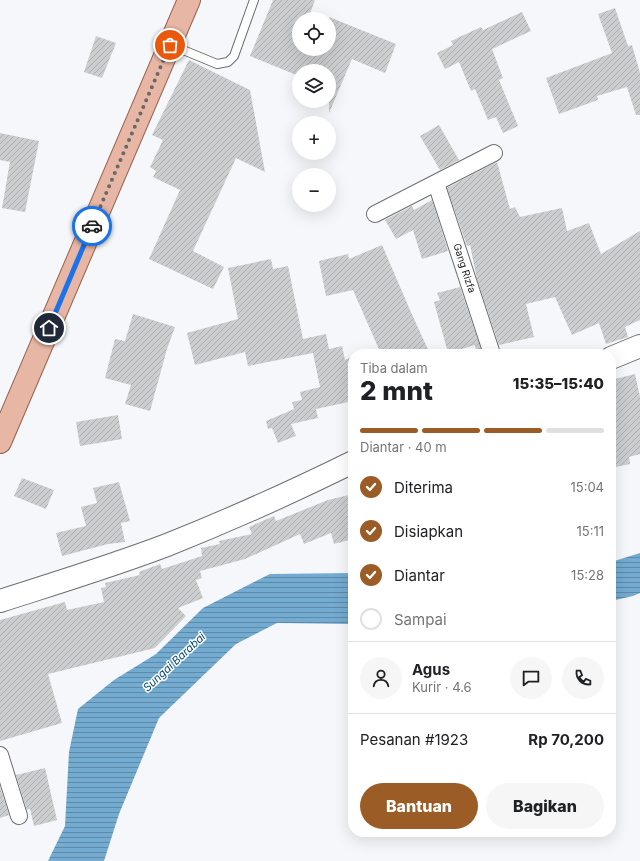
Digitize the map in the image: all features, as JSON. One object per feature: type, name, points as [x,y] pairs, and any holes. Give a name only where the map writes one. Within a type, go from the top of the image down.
[{"type":"main road","points":[[0,442],[189,0]]},
{"type":"main road","points":[[616,356],[640,346]]},
{"type":"main road","points":[[0,601],[167,545],[275,500],[348,464]]},
{"type":"street","points":[[375,214],[494,154]]},
{"type":"street","name":"Gang Rizfa","points":[[436,183],[490,349]]},
{"type":"street","points":[[0,755],[19,816]]},
{"type":"lane","points":[[170,45],[217,64],[228,62],[234,56],[254,0]]},
{"type":"water","points":[[640,553],[640,593],[616,600],[616,560]]},
{"type":"water","name":"Sungai Barabai","points":[[348,573],[348,624],[277,623],[236,644],[159,718],[119,814],[104,861],[48,861],[65,826],[69,752],[78,709],[114,680],[156,654],[203,608],[270,574]]},
{"type":"building","points":[[273,0],[315,0],[311,12],[292,12],[292,56],[336,56],[336,20],[396,44],[385,73],[352,59],[336,97],[336,64],[292,64],[292,73],[250,56]]},
{"type":"building","points":[[615,8],[628,46],[632,45],[640,73],[640,115],[636,115],[627,87],[597,96],[598,100],[559,114],[546,78],[612,53],[598,14]]},
{"type":"building","points":[[522,12],[531,31],[492,49],[503,78],[499,80],[518,126],[503,133],[496,117],[488,120],[475,89],[471,91],[459,62],[445,69],[437,53],[453,45],[451,41],[481,27],[483,30]]},
{"type":"building","points":[[96,36],[116,43],[102,78],[84,72]]},
{"type":"building","points":[[189,60],[250,90],[265,172],[236,158],[193,251],[224,267],[213,289],[149,259],[180,190],[153,177],[156,171],[150,167],[163,140],[152,135]]},
{"type":"building","points":[[439,125],[459,160],[440,170],[420,136]]},
{"type":"building","points":[[0,133],[39,141],[25,212],[2,208],[10,162],[0,160]]},
{"type":"building","points":[[497,162],[510,209],[515,207],[520,217],[562,208],[567,231],[589,223],[601,254],[640,231],[640,320],[625,327],[628,337],[606,344],[599,323],[572,335],[555,297],[526,304],[534,337],[499,345],[477,279],[470,245],[467,246],[447,188]]},
{"type":"building","points":[[432,200],[448,251],[422,259],[413,230],[396,239],[385,220],[412,206],[414,210]]},
{"type":"building","points":[[382,245],[428,349],[379,349],[353,290],[326,296],[319,261],[348,254],[349,259]]},
{"type":"building","points":[[271,259],[273,269],[288,266],[303,339],[326,334],[329,349],[342,346],[345,360],[348,358],[348,402],[316,409],[318,418],[291,424],[296,436],[278,443],[272,428],[268,429],[266,421],[294,409],[292,402],[302,400],[300,392],[320,387],[313,353],[248,366],[245,352],[195,365],[187,333],[238,319],[228,268]]},
{"type":"building","points":[[460,287],[481,349],[476,349],[475,345],[462,349],[447,349],[434,302],[440,300],[437,293]]},
{"type":"building","points":[[133,314],[175,327],[167,349],[150,411],[125,404],[131,385],[105,378],[115,339],[125,341]]},
{"type":"building","points":[[635,374],[640,397],[640,454],[629,457],[630,464],[616,467],[616,379]]},
{"type":"building","points":[[118,415],[122,439],[80,446],[76,422]]},
{"type":"building","points":[[22,478],[54,490],[46,509],[14,496]]},
{"type":"building","points":[[119,482],[130,521],[121,523],[125,542],[108,544],[62,556],[56,533],[86,526],[81,507],[97,503],[93,488]]},
{"type":"building","points":[[348,495],[348,540],[334,544],[331,533],[304,544],[300,534],[245,559],[200,571],[202,578],[196,580],[203,598],[178,608],[186,616],[155,648],[48,674],[62,723],[0,741],[0,620],[65,602],[67,610],[104,602],[101,588],[106,587],[105,583],[140,575],[139,572],[160,564],[162,569],[202,556],[201,548],[220,544],[219,541],[252,534],[249,527],[274,516],[276,521],[328,500]]},
{"type":"building","points":[[45,768],[57,820],[34,826],[30,809],[27,810],[16,775]]},
{"type":"building","points":[[0,787],[9,815],[0,818]]},
{"type":"way so far","points":[[92,226],[170,45]]},
{"type":"route","points":[[49,328],[92,226]]}]
